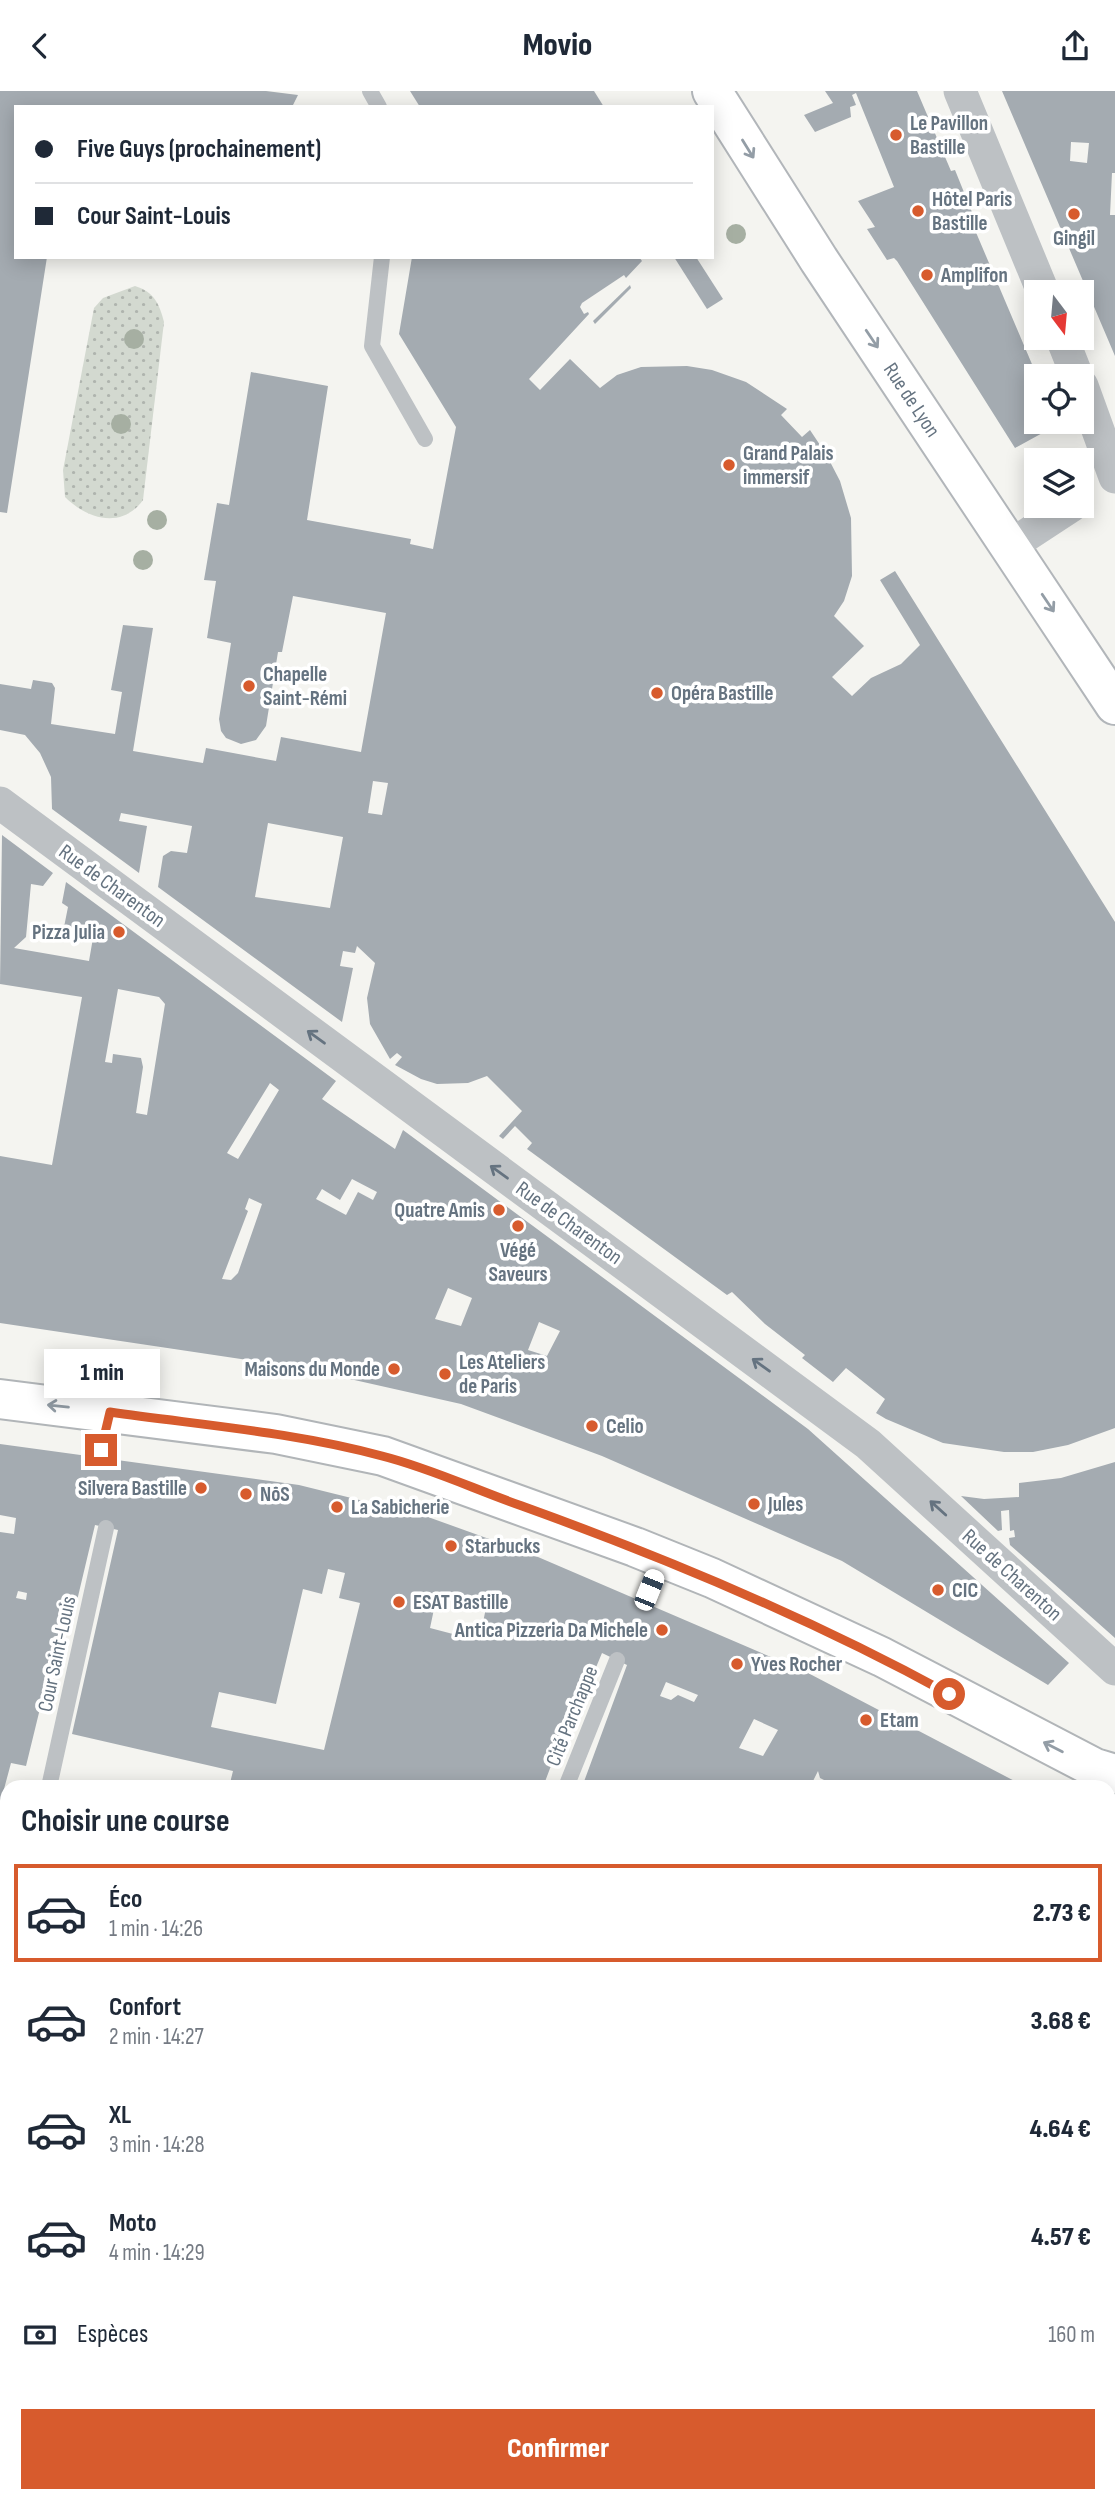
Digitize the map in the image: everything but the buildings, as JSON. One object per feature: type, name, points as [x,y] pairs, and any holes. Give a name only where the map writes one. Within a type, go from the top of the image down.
[{"type":"main road","name":"Rue de Lyon","points":[[712,91],[819,260],[1115,705]]},
{"type":"main road","points":[[0,1399],[276,1434],[383,1456],[663,1558],[882,1657],[1095,1768],[1115,1774]]},
{"type":"street","points":[[960,91],[1038,280]]},
{"type":"street","points":[[1094,419],[1115,477]]},
{"type":"street","points":[[1094,494],[1115,484]]},
{"type":"street","points":[[1010,546],[1053,518]]},
{"type":"street","name":"Rue de Charenton","points":[[0,803],[868,1444],[1115,1669]]},
{"type":"lane","points":[[382,259],[372,346],[425,439]]},
{"type":"lane","points":[[100,1457],[110,1412]]},
{"type":"lane","name":"Cour Saint-Louis","points":[[51,1780],[106,1528]]},
{"type":"lane","points":[[644,1602],[663,1558]]},
{"type":"lane","name":"Cité Parchappe","points":[[569,1780],[617,1660]]},
{"type":"shaded area","points":[[135,286],[147,291],[155,299],[164,322],[143,500],[125,515],[105,518],[84,511],[65,497],[63,470],[94,308],[103,298]]},
{"type":"place","name":"Le Pavillon Bastille","points":[[896,135]]},
{"type":"place","name":"Hôtel Paris Bastille","points":[[918,211]]},
{"type":"place","name":"Gingil","points":[[1074,214]]},
{"type":"place","name":"Amplifon","points":[[927,275]]},
{"type":"place","name":"Grand Palais immersif","points":[[729,465]]},
{"type":"place","name":"Chapelle Saint-Rémi","points":[[249,686]]},
{"type":"place","name":"Opéra Bastille","points":[[657,693]]},
{"type":"place","name":"Pizza Julia","points":[[119,932]]},
{"type":"place","name":"Quatre Amis","points":[[499,1210]]},
{"type":"place","name":"Végé Saveurs","points":[[518,1226]]},
{"type":"place","name":"Maisons du Monde","points":[[394,1369]]},
{"type":"place","name":"Les Ateliers de Paris","points":[[445,1374]]},
{"type":"place","name":"Celio","points":[[592,1426]]},
{"type":"place","name":"Silvera Bastille","points":[[201,1488]]},
{"type":"place","name":"NōS","points":[[246,1494]]},
{"type":"place","name":"Jules","points":[[754,1504]]},
{"type":"place","name":"La Sabicherie","points":[[337,1507]]},
{"type":"place","name":"Starbucks","points":[[451,1546]]},
{"type":"place","name":"CIC","points":[[938,1590]]},
{"type":"place","name":"ESAT Bastille","points":[[399,1602]]},
{"type":"place","name":"Antica Pizzeria Da Michele","points":[[662,1630]]},
{"type":"place","name":"Yves Rocher","points":[[737,1664]]},
{"type":"place","name":"Etam","points":[[866,1720]]},
{"type":"route","points":[[101,1450],[110,1412],[276,1434],[383,1456],[635,1547],[712,1579],[882,1657],[949,1694]]}]
